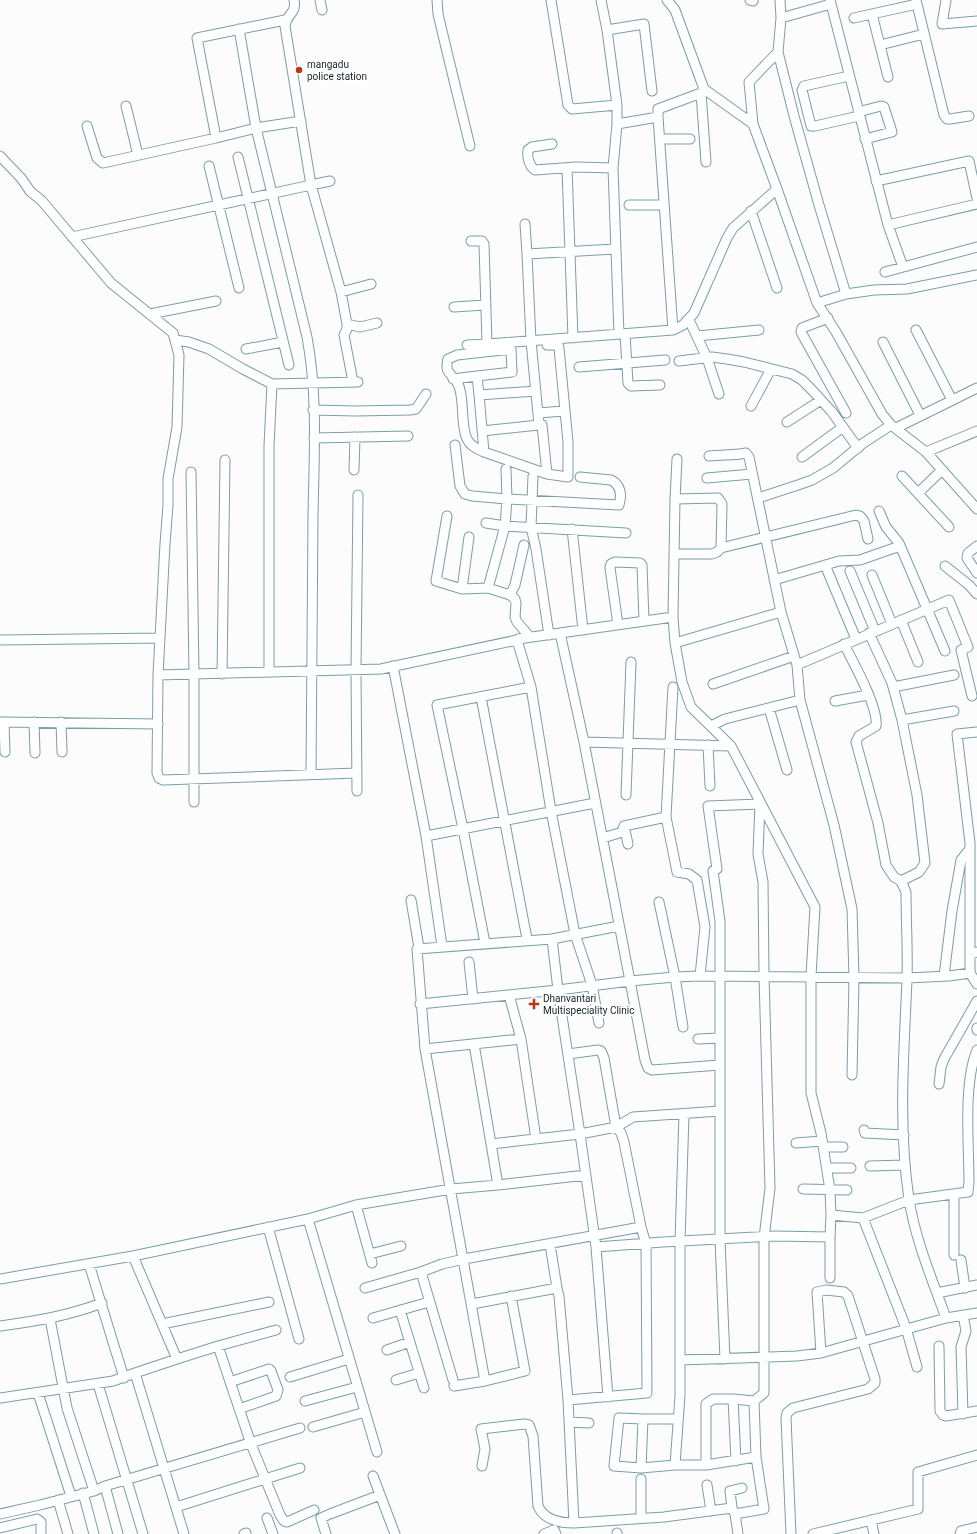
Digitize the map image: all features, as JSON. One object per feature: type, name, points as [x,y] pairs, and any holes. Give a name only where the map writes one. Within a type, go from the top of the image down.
[{"type":"street","points":[[216,138],[197,38],[286,20],[294,12],[294,0]]},
{"type":"street","points":[[320,0],[322,10]]},
{"type":"street","points":[[437,0],[442,28],[470,146]]},
{"type":"street","points":[[551,0],[568,105],[572,108],[617,105]]},
{"type":"street","points":[[601,0],[607,30],[617,105],[617,124],[613,168],[615,249],[622,334],[627,362],[627,379],[631,386],[660,385]]},
{"type":"street","points":[[667,0],[675,10],[702,91],[706,162]]},
{"type":"street","points":[[780,0],[781,18],[778,52],[819,205],[846,294]]},
{"type":"street","points":[[946,0],[942,24],[977,21]]},
{"type":"street","points":[[781,18],[831,2],[876,181],[888,225],[903,267]]},
{"type":"street","points":[[854,18],[916,2],[944,115],[947,119],[969,116]]},
{"type":"street","points":[[872,14],[888,77]]},
{"type":"street","points":[[174,340],[189,342],[209,349],[272,384],[356,382],[344,335],[347,329],[347,324],[341,292],[311,185],[285,26],[286,20]]},
{"type":"street","points":[[607,30],[644,24],[652,91]]},
{"type":"street","points":[[239,29],[256,128],[312,361],[314,438],[311,774]]},
{"type":"street","points":[[880,45],[924,34]]},
{"type":"street","points":[[778,52],[749,82],[753,124],[817,303],[828,318],[882,414],[893,426],[926,452],[977,509]]},
{"type":"street","points":[[849,76],[804,86],[802,90],[811,126],[859,114],[881,106],[884,108],[892,132],[865,139]]},
{"type":"street","points":[[673,330],[658,108],[702,91]]},
{"type":"street","points":[[702,91],[753,124]]},
{"type":"street","points":[[126,106],[138,155]]},
{"type":"street","points":[[617,124],[658,117]]},
{"type":"street","points":[[87,126],[97,158],[103,163],[256,128],[301,121]]},
{"type":"street","points":[[660,139],[690,139]]},
{"type":"street","points":[[552,144],[532,147],[528,150],[530,165],[534,170],[613,168]]},
{"type":"street","points":[[0,156],[21,178],[30,191],[42,201],[111,283],[173,333],[179,354],[177,427],[168,479],[168,505],[164,544],[158,675],[157,773],[159,778],[163,780],[357,773]]},
{"type":"street","points":[[238,157],[289,365]]},
{"type":"street","points":[[876,181],[969,161],[977,198]]},
{"type":"street","points":[[209,166],[239,288]]},
{"type":"street","points":[[567,168],[573,338]]},
{"type":"street","points":[[72,237],[330,181]]},
{"type":"street","points":[[531,344],[573,338],[673,330],[683,325],[694,313],[727,238],[733,228],[777,189]]},
{"type":"street","points":[[888,225],[977,204]]},
{"type":"street","points":[[629,206],[664,205]]},
{"type":"street","points":[[751,211],[777,288]]},
{"type":"street","points":[[525,224],[531,344],[539,425],[542,425],[547,474]]},
{"type":"street","points":[[471,241],[482,241],[484,244],[487,344]]},
{"type":"street","points":[[885,272],[977,247]]},
{"type":"street","points":[[527,254],[615,249]]},
{"type":"street","points":[[817,303],[846,294],[874,290],[907,289],[977,275]]},
{"type":"street","points":[[341,292],[371,284]]},
{"type":"street","points":[[150,314],[216,301]]},
{"type":"street","points":[[454,307],[485,305]]},
{"type":"street","points":[[828,318],[802,328],[801,332],[846,413]]},
{"type":"street","points":[[689,320],[707,358],[719,394]]},
{"type":"street","points":[[347,324],[360,327],[377,323]]},
{"type":"street","points":[[697,336],[759,330]]},
{"type":"street","points":[[916,330],[952,400]]},
{"type":"street","points":[[246,350],[283,342]]},
{"type":"street","points":[[883,342],[920,414]]},
{"type":"street","points":[[453,379],[512,372],[511,349],[457,355],[448,359],[446,365],[448,371],[453,379],[458,384],[460,391],[465,434],[468,441],[472,446],[484,452],[547,474],[568,477],[568,442],[558,345],[467,345]]},
{"type":"street","points":[[678,361],[707,358],[727,359],[792,374],[802,380],[821,400],[858,448]]},
{"type":"street","points":[[579,366],[666,360]]},
{"type":"street","points":[[751,406],[771,369]]},
{"type":"street","points":[[477,376],[484,452]]},
{"type":"street","points":[[269,672],[269,446],[272,384]]},
{"type":"street","points":[[758,498],[798,486],[812,480],[833,468],[858,448],[893,426],[977,388]]},
{"type":"street","points":[[479,395],[536,391]]},
{"type":"street","points":[[313,410],[410,410],[416,409],[426,394]]},
{"type":"street","points":[[787,422],[821,400]]},
{"type":"street","points":[[538,413],[564,410]]},
{"type":"street","points":[[482,431],[539,425]]},
{"type":"street","points":[[802,457],[843,427]]},
{"type":"street","points":[[926,452],[977,432]]},
{"type":"street","points":[[314,438],[408,436]]},
{"type":"street","points":[[354,470],[355,437]]},
{"type":"street","points":[[455,445],[461,490],[465,494],[507,499],[619,505],[620,491],[616,482],[612,480],[580,477]]},
{"type":"street","points":[[709,456],[722,454],[731,456],[746,453],[749,457],[781,612],[797,665],[800,700],[834,825],[852,909],[854,978],[852,1075]]},
{"type":"street","points":[[677,459],[673,617],[675,643],[682,682],[691,706],[732,746],[760,803],[815,907],[811,976],[811,1093],[823,1144],[830,1190],[830,1278]]},
{"type":"street","points":[[222,674],[225,460]]},
{"type":"street","points":[[488,588],[505,526],[507,499],[506,469]]},
{"type":"street","points":[[918,493],[942,470]]},
{"type":"street","points":[[190,472],[194,674],[194,802]]},
{"type":"street","points":[[707,478],[752,474]]},
{"type":"street","points":[[533,476],[531,527],[549,635]]},
{"type":"street","points":[[902,476],[950,527]]},
{"type":"street","points":[[357,791],[356,670],[358,495]]},
{"type":"street","points":[[675,500],[718,498],[720,500],[722,504],[721,548]]},
{"type":"street","points":[[879,511],[886,527],[900,546],[945,651]]},
{"type":"street","points":[[674,554],[712,554],[721,548],[856,515],[860,516],[864,521],[868,539]]},
{"type":"street","points":[[447,516],[436,581],[462,589],[488,588],[510,596],[515,599],[516,622],[530,637]]},
{"type":"street","points":[[486,523],[505,526],[626,533]]},
{"type":"street","points":[[572,529],[583,630]]},
{"type":"street","points":[[462,589],[469,537]]},
{"type":"street","points":[[510,596],[516,579],[524,545]]},
{"type":"street","points":[[774,580],[840,561],[860,560],[900,546]]},
{"type":"street","points":[[977,546],[968,553],[967,558],[977,572]]},
{"type":"street","points":[[618,625],[610,568],[611,564],[615,562],[640,563],[642,565],[644,621]]},
{"type":"street","points":[[825,565],[856,639]]},
{"type":"street","points":[[945,566],[977,594]]},
{"type":"street","points":[[850,571],[893,687],[902,720],[917,795],[925,863],[920,872],[900,881]]},
{"type":"street","points":[[872,575],[918,662]]},
{"type":"street","points":[[797,665],[949,600],[972,648],[961,650],[972,696]]},
{"type":"street","points":[[675,643],[781,612]]},
{"type":"street","points":[[158,675],[381,669],[518,639],[673,617]]},
{"type":"street","points":[[560,633],[584,742],[646,1065],[652,1070],[720,1064]]},
{"type":"street","points":[[0,640],[160,638]]},
{"type":"street","points":[[517,640],[531,687],[551,811],[575,934],[592,986],[599,1023]]},
{"type":"street","points":[[844,644],[868,695],[877,720],[876,726],[859,736],[856,742],[878,823],[886,865],[894,877],[900,881],[906,892],[907,978],[903,1077],[905,1165],[909,1200],[920,1244],[946,1318]]},
{"type":"street","points":[[713,684],[794,656]]},
{"type":"street","points":[[626,795],[631,662]]},
{"type":"street","points":[[393,666],[426,836],[442,946]]},
{"type":"street","points":[[893,687],[954,676]]},
{"type":"street","points":[[485,943],[437,705],[531,687]]},
{"type":"street","points":[[673,687],[666,818],[677,872],[689,874],[697,880],[705,927],[700,976]]},
{"type":"street","points":[[835,701],[868,695]]},
{"type":"street","points":[[481,697],[527,939]]},
{"type":"street","points":[[711,726],[725,719],[800,700]]},
{"type":"street","points":[[769,708],[787,770]]},
{"type":"street","points":[[902,720],[954,711]]},
{"type":"street","points":[[5,752],[2,722],[158,724]]},
{"type":"street","points":[[34,722],[35,753]]},
{"type":"street","points":[[61,722],[62,752]]},
{"type":"street","points":[[977,732],[957,734],[972,844],[973,953],[970,973],[977,984]]},
{"type":"street","points":[[584,742],[732,746]]},
{"type":"street","points":[[708,746],[710,786]]},
{"type":"street","points":[[426,836],[595,803]]},
{"type":"street","points":[[706,1465],[706,1404],[713,1399],[754,1401],[764,1393],[764,1238],[770,1188],[764,976],[764,882],[758,854],[760,803]]},
{"type":"street","points":[[725,1359],[720,1240],[720,921],[713,871],[716,869],[708,806],[760,803]]},
{"type":"street","points":[[624,826],[666,818]]},
{"type":"street","points":[[602,838],[622,832],[624,826]]},
{"type":"street","points":[[624,826],[628,844]]},
{"type":"street","points":[[944,976],[952,911],[961,860],[972,844]]},
{"type":"street","points":[[411,900],[419,948],[417,948],[420,1004],[425,1049],[485,1380]]},
{"type":"street","points":[[659,902],[675,977],[683,1027]]},
{"type":"street","points":[[419,948],[527,939],[552,939],[619,926]]},
{"type":"street","points":[[552,939],[558,990],[595,1236],[608,1397]]},
{"type":"street","points":[[470,962],[473,999]]},
{"type":"street","points":[[420,1004],[675,977],[811,976],[907,978],[970,973]]},
{"type":"street","points":[[509,995],[521,1039],[536,1139]]},
{"type":"street","points":[[939,1084],[941,1067],[944,1059],[977,1001]]},
{"type":"street","points":[[698,1039],[720,1038]]},
{"type":"street","points":[[425,1049],[521,1039]]},
{"type":"street","points":[[474,1044],[498,1185]]},
{"type":"street","points":[[568,1054],[598,1050],[601,1051],[604,1058],[616,1127],[624,1142],[641,1227],[646,1244],[648,1393],[568,1400]]},
{"type":"street","points":[[831,1215],[863,1218],[909,1200],[968,1192],[968,1094],[974,1056],[977,1050]]},
{"type":"street","points":[[491,1144],[580,1134],[616,1127],[633,1117],[720,1111]]},
{"type":"street","points":[[675,1465],[680,1360],[680,1241],[684,1114]]},
{"type":"street","points":[[864,1130],[865,1133],[904,1135]]},
{"type":"street","points":[[796,1143],[823,1144],[844,1147]]},
{"type":"street","points":[[870,1166],[905,1165]]},
{"type":"street","points":[[827,1168],[851,1168]]},
{"type":"street","points":[[0,1279],[133,1256],[308,1219],[356,1205],[451,1188],[498,1185],[586,1175]]},
{"type":"street","points":[[803,1189],[847,1190]]},
{"type":"street","points":[[954,1195],[957,1258],[966,1288]]},
{"type":"street","points":[[356,1205],[371,1258],[401,1246]]},
{"type":"street","points":[[863,1218],[906,1328],[917,1367]]},
{"type":"street","points":[[308,1219],[377,1452]]},
{"type":"street","points":[[268,1227],[299,1339]]},
{"type":"street","points":[[365,1288],[421,1272],[442,1264],[464,1259],[641,1227]]},
{"type":"street","points":[[596,1248],[680,1241],[764,1238],[774,1236],[830,1237]]},
{"type":"street","points":[[550,1244],[556,1288],[559,1296],[568,1400],[574,1523]]},
{"type":"street","points":[[133,1256],[177,1359]]},
{"type":"street","points":[[89,1264],[124,1378]]},
{"type":"street","points":[[421,1272],[453,1383],[485,1380],[525,1371],[511,1296]]},
{"type":"street","points":[[937,1293],[977,1285]]},
{"type":"street","points":[[472,1304],[556,1288]]},
{"type":"street","points":[[792,1534],[786,1418],[787,1413],[793,1408],[868,1389],[873,1386],[875,1379],[848,1296],[844,1292],[826,1290],[817,1292],[821,1353]]},
{"type":"street","points":[[162,1324],[269,1302]]},
{"type":"street","points":[[373,1318],[430,1302]]},
{"type":"street","points":[[0,1326],[50,1319],[102,1303]]},
{"type":"street","points":[[400,1310],[424,1388]]},
{"type":"street","points":[[680,1360],[797,1356],[821,1353],[906,1328],[946,1318],[977,1313]]},
{"type":"street","points":[[963,1315],[966,1331],[961,1347],[963,1414]]},
{"type":"street","points":[[50,1319],[64,1390],[66,1408],[94,1491]]},
{"type":"street","points":[[0,1398],[113,1382],[177,1359],[276,1330]]},
{"type":"street","points":[[387,1350],[410,1342]]},
{"type":"street","points":[[218,1346],[251,1444],[280,1515],[284,1521],[290,1521],[314,1510]]},
{"type":"street","points":[[939,1346],[940,1411],[946,1416],[977,1411]]},
{"type":"street","points":[[290,1377],[349,1359]]},
{"type":"street","points":[[230,1382],[267,1369],[271,1371],[278,1392],[276,1396],[239,1409]]},
{"type":"street","points":[[135,1373],[184,1534]]},
{"type":"street","points":[[396,1380],[419,1373]]},
{"type":"street","points":[[98,1384],[143,1534]]},
{"type":"street","points":[[305,1401],[358,1387]]},
{"type":"street","points":[[38,1393],[71,1496]]},
{"type":"street","points":[[733,1399],[736,1461]]},
{"type":"street","points":[[482,1466],[485,1449],[481,1429],[524,1424],[528,1426],[533,1436],[538,1506],[541,1513],[546,1518],[567,1523],[574,1523],[711,1511],[764,1509],[756,1457],[754,1401]]},
{"type":"street","points":[[313,1427],[365,1412]]},
{"type":"street","points":[[678,1419],[619,1418],[614,1466],[641,1468],[675,1465],[706,1465],[756,1457]]},
{"type":"street","points":[[641,1468],[643,1419]]},
{"type":"street","points":[[569,1422],[589,1423]]},
{"type":"street","points":[[0,1514],[94,1491],[105,1486],[251,1444],[300,1428]]},
{"type":"street","points":[[813,1534],[918,1509],[918,1472],[977,1455]]},
{"type":"street","points":[[176,1507],[300,1468]]},
{"type":"street","points":[[373,1476],[395,1534]]},
{"type":"street","points":[[641,1479],[641,1518]]},
{"type":"street","points":[[707,1485],[711,1511]]},
{"type":"street","points":[[105,1486],[118,1534]]},
{"type":"street","points":[[738,1534],[730,1491],[742,1488]]},
{"type":"street","points":[[83,1493],[94,1534]]},
{"type":"street","points":[[326,1534],[321,1518],[380,1495]]},
{"type":"street","points":[[58,1500],[68,1534]]},
{"type":"street","points":[[267,1518],[273,1534]]},
{"type":"street","points":[[0,1528],[37,1519],[41,1522],[41,1534]]},
{"type":"street","points":[[871,1520],[874,1534]]},
{"type":"street","points":[[960,1534],[961,1531],[977,1527]]},
{"type":"street","points":[[544,1534],[554,1530],[556,1534]]},
{"type":"place","name":"mangadu police station","points":[[299,70]]},
{"type":"place","name":"Dhanvantari Multispeciality Clinic","points":[[534,1004]]}]
